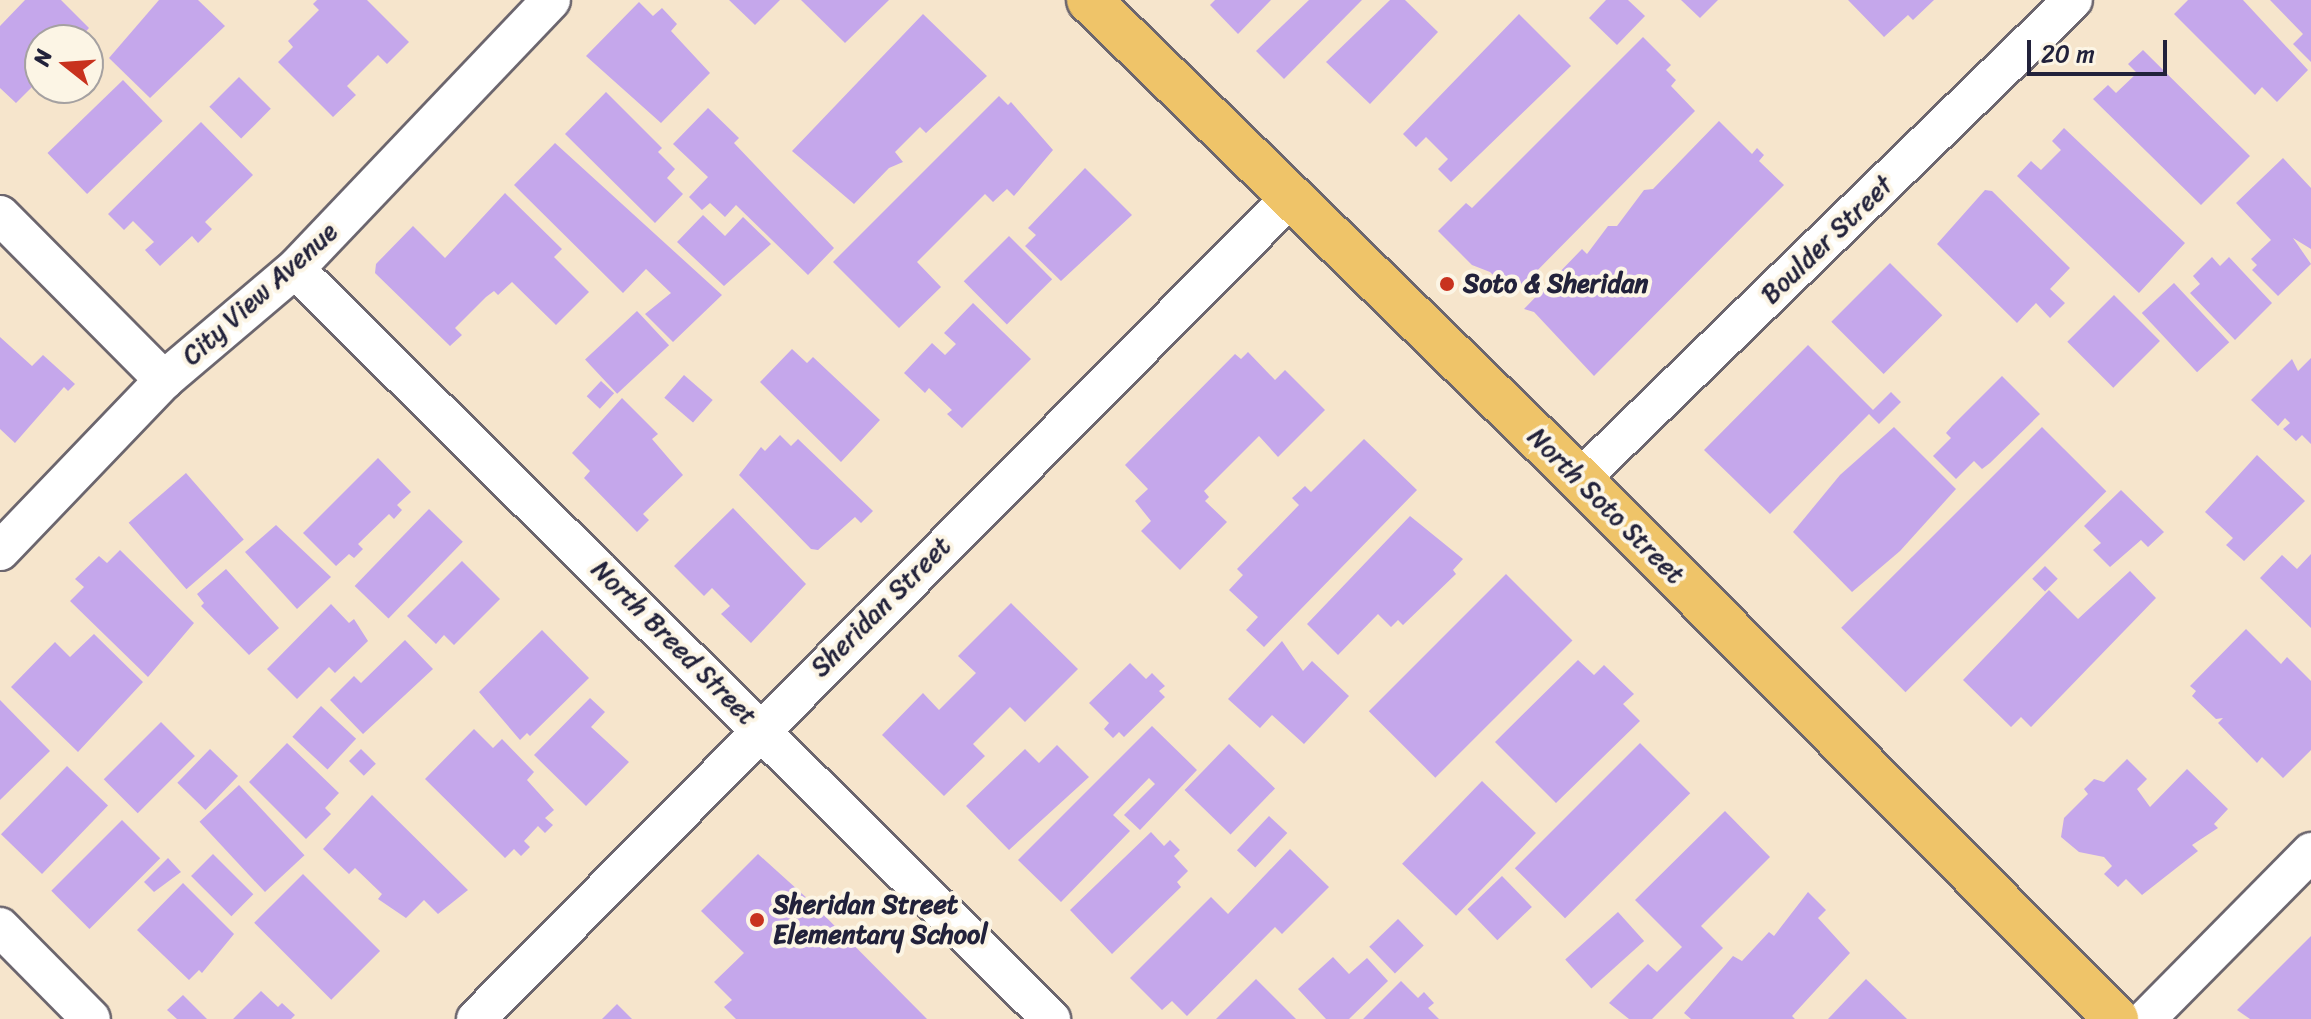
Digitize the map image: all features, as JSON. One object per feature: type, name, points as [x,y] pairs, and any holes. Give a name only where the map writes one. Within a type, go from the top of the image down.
[{"type":"main road","name":"North Soto Street","points":[[1089,0],[1289,199],[1580,479],[2116,1019]]},
{"type":"street","name":"City View Avenue","points":[[0,551],[164,380],[295,269],[551,0]]},
{"type":"street","name":"Boulder Street","points":[[1580,479],[2073,0]]},
{"type":"street","name":"Sheridan Street","points":[[476,1019],[1289,199]]},
{"type":"street","points":[[0,215],[164,380]]},
{"type":"street","name":"North Breed Street","points":[[295,269],[1051,1019]]},
{"type":"street","points":[[2146,1019],[2311,852]]},
{"type":"street","points":[[0,927],[91,1019]]},
{"type":"building","points":[[25,0],[61,0],[85,24],[24,24],[24,95],[16,103],[0,88],[0,26]]},
{"type":"building","points":[[159,0],[198,0],[225,26],[150,98],[109,58]]},
{"type":"building","points":[[317,0],[367,0],[409,42],[387,64],[378,55],[347,86],[356,95],[333,117],[278,62],[293,47],[288,41],[319,10],[313,4]]},
{"type":"building","points":[[729,0],[780,0],[755,25]]},
{"type":"building","points":[[801,0],[889,0],[845,43]]},
{"type":"building","points":[[1215,0],[1271,0],[1238,34],[1210,5]]},
{"type":"building","points":[[1309,0],[1362,0],[1284,79],[1256,51]]},
{"type":"building","points":[[1390,0],[1405,0],[1438,32],[1370,104],[1326,62]]},
{"type":"building","points":[[1606,0],[1628,0],[1645,16],[1617,45],[1589,18]]},
{"type":"building","points":[[1681,0],[1718,0],[1700,18]]},
{"type":"building","points":[[1848,0],[1934,0],[1913,20],[1908,15],[1884,37]]},
{"type":"building","points":[[2188,0],[2243,0],[2308,70],[2277,102],[2262,87],[2255,95],[2174,14]]},
{"type":"building","points":[[2270,0],[2311,0],[2311,62],[2293,44],[2303,34]]},
{"type":"building","points":[[639,2],[653,16],[662,8],[677,24],[671,31],[710,73],[661,123],[586,56]]},
{"type":"building","points":[[923,14],[987,76],[926,133],[920,127],[895,152],[903,162],[889,168],[854,204],[792,151]]},
{"type":"building","points":[[1519,14],[1571,66],[1451,182],[1438,169],[1448,159],[1426,137],[1416,147],[1403,134]]},
{"type":"building","points":[[1643,37],[1671,65],[1666,70],[1676,80],[1671,86],[1695,111],[1513,295],[1490,272],[1472,265],[1438,231],[1466,203],[1472,208]]},
{"type":"building","points":[[2143,50],[2250,156],[2201,205],[2093,99],[2108,85],[2116,93],[2137,73],[2128,64]]},
{"type":"building","points":[[239,77],[271,109],[241,139],[209,107]]},
{"type":"building","points":[[123,80],[163,121],[87,194],[47,153],[98,104],[104,104],[104,98]]},
{"type":"building","points":[[606,92],[662,148],[658,152],[675,169],[667,178],[683,194],[655,223],[565,134]]},
{"type":"building","points":[[999,96],[1008,105],[1011,102],[1053,150],[1014,196],[1007,189],[993,202],[985,194],[917,262],[941,287],[899,328],[833,262]]},
{"type":"building","points":[[708,108],[739,138],[734,143],[834,248],[808,275],[736,205],[725,217],[710,203],[702,210],[689,197],[708,177],[673,144]]},
{"type":"building","points":[[1719,121],[1752,154],[1757,148],[1764,155],[1759,161],[1784,185],[1594,376],[1534,312],[1524,309],[1582,249],[1587,254],[1608,226],[1617,226],[1644,190],[1653,189]]},
{"type":"building","points":[[201,122],[253,175],[205,222],[212,229],[198,243],[192,236],[160,266],[145,250],[154,242],[133,221],[124,230],[108,214]]},
{"type":"building","points":[[2064,128],[2185,243],[2139,293],[2017,176],[2031,161],[2041,170],[2061,150],[2052,141]]},
{"type":"building","points":[[555,143],[722,295],[673,342],[645,314],[671,293],[646,269],[623,293],[514,185]]},
{"type":"building","points":[[2283,158],[2311,188],[2311,249],[2293,238],[2311,264],[2278,296],[2252,270],[2257,265],[2251,259],[2271,240],[2236,203]]},
{"type":"building","points":[[1085,168],[1132,215],[1061,281],[1025,246],[1036,235],[1028,228]]},
{"type":"building","points":[[1985,190],[1992,191],[2070,268],[2050,289],[2065,303],[2050,318],[2036,303],[2017,323],[1937,244]]},
{"type":"building","points":[[505,193],[562,249],[554,257],[589,292],[556,325],[512,282],[498,295],[494,291],[486,297],[455,328],[462,335],[450,346],[375,273],[376,264],[413,226],[445,258]]},
{"type":"building","points":[[703,215],[725,236],[743,217],[771,244],[724,286],[677,242]]},
{"type":"building","points":[[1009,236],[1052,279],[1007,324],[964,281]]},
{"type":"building","points":[[2212,257],[2220,266],[2229,257],[2272,303],[2235,340],[2190,293],[2200,284],[2193,276]]},
{"type":"building","points":[[1890,263],[1942,315],[1884,374],[1831,322]]},
{"type":"building","points":[[2174,283],[2229,342],[2197,372],[2142,313]]},
{"type":"building","points":[[2114,295],[2160,341],[2113,388],[2067,342]]},
{"type":"building","points":[[973,303],[1031,359],[962,428],[947,414],[952,410],[929,388],[925,393],[904,373],[932,343],[945,355],[956,344],[944,333]]},
{"type":"building","points":[[637,311],[669,345],[617,394],[585,359]]},
{"type":"building","points":[[0,337],[32,366],[43,355],[75,384],[68,391],[64,387],[15,443],[0,429]]},
{"type":"building","points":[[1808,345],[1873,410],[1891,392],[1901,402],[1879,424],[1869,414],[1770,514],[1704,450]]},
{"type":"building","points":[[792,349],[807,363],[813,357],[880,420],[841,462],[760,382]]},
{"type":"building","points":[[1248,352],[1275,380],[1285,370],[1325,410],[1278,457],[1259,436],[1204,491],[1209,497],[1205,501],[1227,522],[1180,570],[1141,531],[1151,521],[1135,501],[1148,489],[1125,465],[1235,354],[1241,359]]},
{"type":"building","points":[[2311,358],[2311,444],[2302,435],[2296,441],[2283,429],[2290,423],[2285,418],[2278,426],[2251,400],[2292,359],[2298,371]]},
{"type":"building","points":[[684,375],[713,400],[693,423],[664,398]]},
{"type":"building","points":[[2002,376],[2040,414],[1990,463],[1982,469],[1974,461],[1956,479],[1933,456],[1951,438],[1946,433],[1952,426]]},
{"type":"building","points":[[601,381],[614,393],[600,409],[587,396]]},
{"type":"building","points":[[622,398],[658,434],[652,439],[683,475],[643,514],[649,520],[637,532],[584,478],[590,471],[572,453]]},
{"type":"building","points":[[1894,427],[1956,489],[1900,551],[1852,592],[1793,532],[1840,475]]},
{"type":"building","points":[[2042,427],[2106,491],[1906,692],[1841,628]]},
{"type":"building","points":[[780,435],[791,446],[798,439],[873,511],[861,523],[855,517],[818,550],[811,549],[739,475],[761,447],[765,451]]},
{"type":"building","points":[[1364,439],[1417,490],[1264,647],[1246,630],[1258,617],[1229,590],[1243,575],[1237,569],[1299,505],[1292,498],[1305,486],[1311,492]]},
{"type":"building","points":[[2257,455],[2305,501],[2244,561],[2226,545],[2233,538],[2205,512]]},
{"type":"building","points":[[378,458],[411,492],[397,505],[402,510],[394,519],[389,514],[358,544],[363,549],[354,558],[349,554],[336,566],[303,533]]},
{"type":"building","points":[[186,473],[244,539],[186,589],[129,523]]},
{"type":"building","points":[[2121,490],[2164,532],[2148,547],[2141,540],[2110,567],[2093,550],[2101,543],[2084,526]]},
{"type":"building","points":[[733,508],[806,584],[751,643],[721,614],[730,606],[712,588],[704,596],[674,566]]},
{"type":"building","points":[[429,509],[463,542],[388,619],[355,586]]},
{"type":"building","points":[[1410,516],[1463,559],[1453,570],[1456,574],[1403,625],[1398,620],[1391,627],[1378,614],[1338,655],[1307,624]]},
{"type":"building","points":[[276,525],[331,577],[297,609],[245,552]]},
{"type":"building","points":[[120,550],[194,623],[148,677],[70,601],[84,587],[75,579],[99,556],[107,563]]},
{"type":"building","points":[[2311,554],[2311,628],[2260,578],[2282,555],[2297,569]]},
{"type":"building","points":[[462,561],[500,599],[454,645],[444,635],[436,644],[407,616]]},
{"type":"building","points":[[2045,566],[2058,579],[2045,591],[2032,579]]},
{"type":"building","points":[[226,569],[279,628],[249,655],[201,606],[204,603],[197,594]]},
{"type":"building","points":[[2130,571],[2156,598],[2031,727],[2021,717],[2011,727],[1963,680],[2049,590],[2078,619]]},
{"type":"building","points":[[1506,574],[1572,640],[1435,778],[1369,711]]},
{"type":"building","points":[[1011,603],[1078,669],[1025,722],[1010,707],[973,744],[985,756],[944,796],[882,735],[923,693],[939,710],[976,673],[958,656]]},
{"type":"building","points":[[331,604],[349,623],[354,619],[368,641],[335,673],[329,667],[297,699],[267,669]]},
{"type":"building","points":[[2246,629],[2281,664],[2287,657],[2311,681],[2311,750],[2283,778],[2262,757],[2257,763],[2218,723],[2223,718],[2216,719],[2192,696],[2196,691],[2190,686]]},
{"type":"building","points":[[542,630],[589,678],[530,736],[527,733],[520,740],[479,692]]},
{"type":"building","points":[[94,634],[143,682],[78,752],[11,687],[55,642],[70,657]]},
{"type":"building","points":[[405,640],[433,669],[363,734],[330,700],[354,676],[361,683]]},
{"type":"building","points":[[1282,641],[1303,671],[1312,661],[1349,696],[1304,744],[1272,715],[1260,728],[1228,699]]},
{"type":"building","points":[[1578,660],[1594,675],[1604,665],[1634,694],[1623,704],[1640,721],[1556,803],[1495,742]]},
{"type":"building","points":[[1130,663],[1146,679],[1152,673],[1165,686],[1159,691],[1165,697],[1124,737],[1119,732],[1113,738],[1104,729],[1109,723],[1089,703]]},
{"type":"building","points":[[590,698],[605,712],[591,727],[629,762],[586,806],[534,755]]},
{"type":"building","points":[[0,700],[50,751],[0,800]]},
{"type":"building","points":[[321,706],[356,739],[327,769],[292,737]]},
{"type":"building","points":[[161,722],[195,756],[138,813],[104,779]]},
{"type":"building","points":[[1152,726],[1197,770],[1140,830],[1124,815],[1155,784],[1149,778],[1113,815],[1130,831],[1061,902],[1018,860]]},
{"type":"building","points":[[474,729],[493,748],[502,739],[534,772],[527,780],[554,810],[545,818],[553,825],[545,833],[538,826],[524,841],[530,847],[521,856],[514,849],[505,858],[425,779]]},
{"type":"building","points":[[287,743],[339,793],[325,808],[331,814],[306,839],[249,782]]},
{"type":"building","points":[[1640,743],[1690,793],[1565,918],[1515,868]]},
{"type":"building","points":[[1229,744],[1275,788],[1231,834],[1185,790]]},
{"type":"building","points":[[1057,745],[1089,777],[1009,850],[966,806],[1025,749],[1039,763]]},
{"type":"building","points":[[210,749],[238,776],[205,810],[177,783]]},
{"type":"building","points":[[361,749],[376,764],[364,776],[349,761]]},
{"type":"building","points":[[2127,759],[2147,779],[2137,789],[2150,807],[2187,769],[2228,809],[2214,824],[2218,828],[2192,845],[2198,851],[2142,895],[2126,879],[2118,887],[2104,874],[2112,866],[2104,857],[2079,852],[2061,837],[2064,818],[2088,794],[2084,789],[2094,779],[2104,782]]},
{"type":"building","points":[[67,766],[108,806],[42,874],[1,834]]},
{"type":"building","points":[[1482,781],[1536,833],[1456,916],[1402,864]]},
{"type":"building","points":[[239,785],[304,855],[265,892],[200,822]]},
{"type":"building","points":[[372,795],[468,890],[438,914],[424,900],[406,918],[378,899],[382,894],[355,868],[349,874],[323,849]]},
{"type":"building","points":[[1725,811],[1770,857],[1701,926],[1723,948],[1652,1019],[1629,1019],[1609,1003],[1648,964],[1657,972],[1682,947],[1635,900]]},
{"type":"building","points":[[1269,816],[1287,833],[1255,867],[1237,850]]},
{"type":"building","points":[[122,820],[160,858],[89,929],[51,891]]},
{"type":"building","points":[[1151,832],[1164,846],[1170,840],[1180,850],[1174,856],[1188,871],[1177,882],[1181,887],[1112,954],[1070,910]]},
{"type":"building","points":[[1290,849],[1329,887],[1282,934],[1275,927],[1187,1016],[1172,1001],[1162,1010],[1130,978],[1211,897],[1228,914]]},
{"type":"building","points":[[213,854],[253,894],[231,916],[191,876]]},
{"type":"building","points":[[758,854],[809,900],[927,1019],[736,1019],[724,1007],[732,1000],[714,982],[744,953],[701,911]]},
{"type":"building","points":[[168,858],[181,872],[154,892],[144,882]]},
{"type":"building","points":[[303,874],[380,951],[331,1000],[254,923]]},
{"type":"building","points":[[1502,876],[1532,907],[1497,940],[1467,909]]},
{"type":"building","points":[[183,883],[234,934],[202,973],[199,970],[189,980],[137,930]]},
{"type":"building","points":[[1808,892],[1826,910],[1818,918],[1850,953],[1792,1016],[1795,1019],[1691,1019],[1684,1013],[1733,956],[1742,961],[1769,932],[1774,936]]},
{"type":"building","points":[[1618,912],[1644,941],[1591,988],[1565,960]]},
{"type":"building","points":[[1398,919],[1424,946],[1395,973],[1369,947]]},
{"type":"building","points":[[2311,936],[2311,1019],[2250,1019],[2237,1010]]},
{"type":"building","points":[[1333,957],[1349,974],[1367,958],[1388,981],[1349,1019],[1326,1019],[1298,989]]},
{"type":"building","points":[[1256,979],[1296,1019],[1216,1019]]},
{"type":"building","points":[[1866,979],[1907,1019],[1828,1019]]},
{"type":"building","points":[[1401,981],[1418,998],[1424,992],[1434,1003],[1428,1008],[1439,1019],[1363,1019]]},
{"type":"building","points":[[261,991],[278,1007],[282,1003],[295,1015],[291,1019],[233,1019]]},
{"type":"building","points":[[183,995],[207,1019],[177,1019],[167,1010]]},
{"type":"building","points":[[617,1004],[632,1019],[602,1019]]},
{"type":"place","name":"Soto & Sheridan","points":[[1447,284]]},
{"type":"place","name":"Sheridan Street Elementary School","points":[[757,920]]}]
